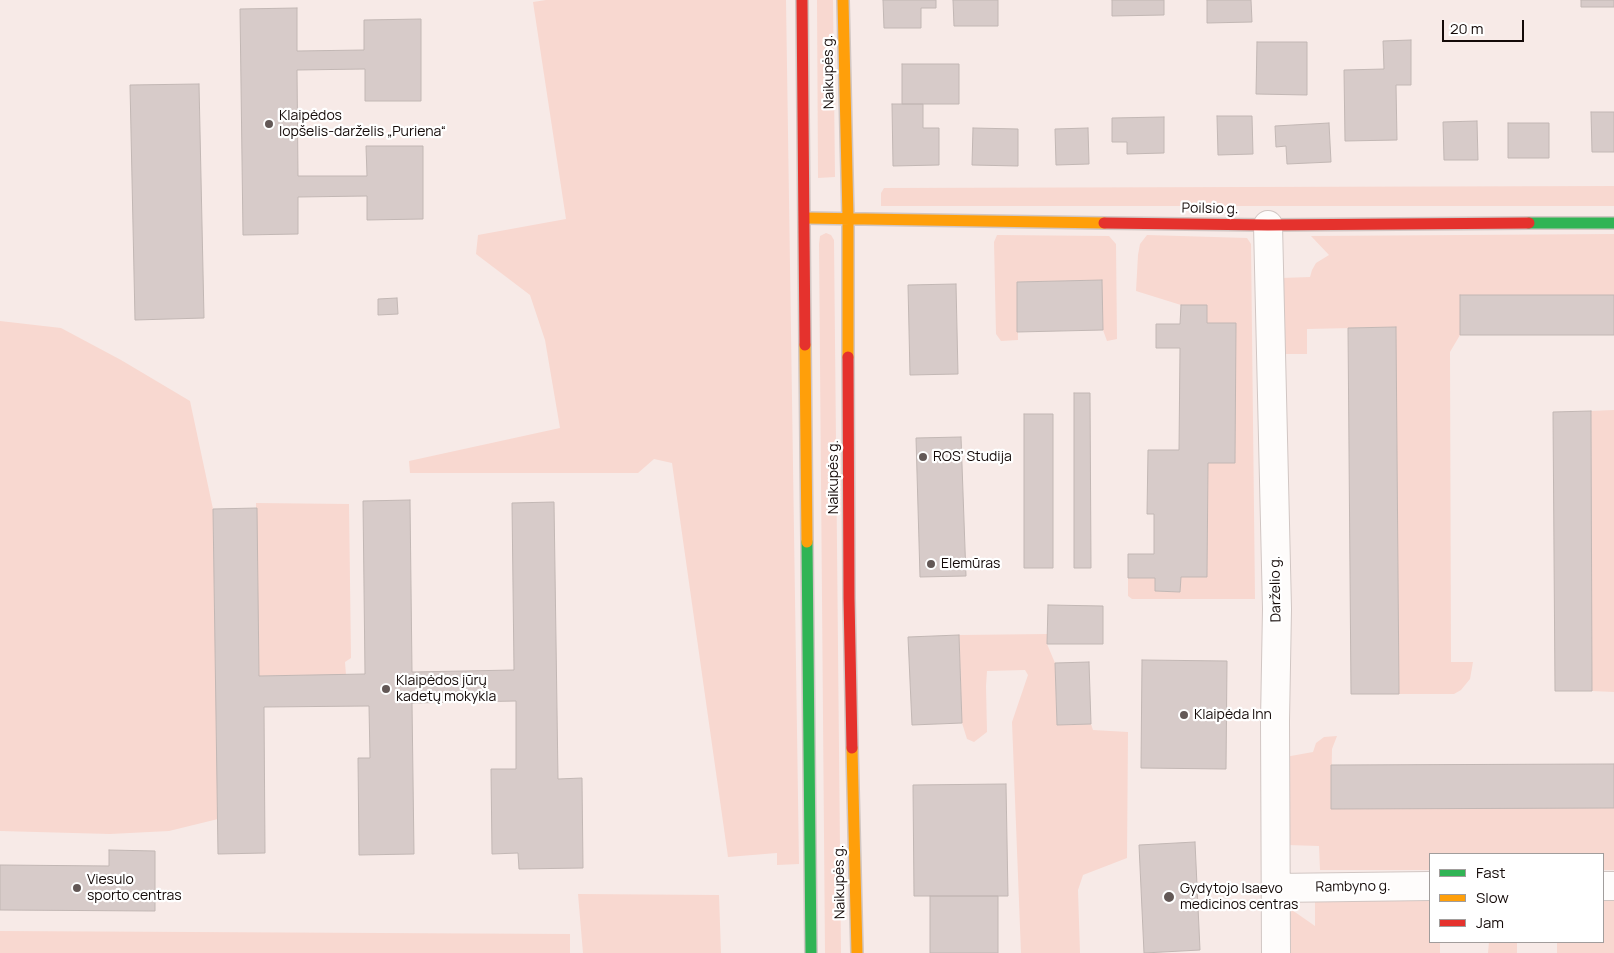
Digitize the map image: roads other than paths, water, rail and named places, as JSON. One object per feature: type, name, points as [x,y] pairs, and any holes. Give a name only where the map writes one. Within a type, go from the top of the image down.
[{"type":"street","name":"Naikupės g.","points":[[802,0],[812,953]]},
{"type":"street","name":"Naikupės g.","points":[[843,0],[848,218],[849,598],[856,953]]},
{"type":"street","name":"Poilsio g.","points":[[804,218],[1268,226],[1614,223]]},
{"type":"street","name":"Darželio g.","points":[[1268,226],[1277,609],[1275,720],[1276,953]]},
{"type":"street","name":"Rambyno g.","points":[[1276,888],[1429,886]]},
{"type":"place","name":"Klaipėdos lopšelis-darželis „Puriena“","points":[[269,124]]},
{"type":"place","name":"ROS’ Studija","points":[[923,457]]},
{"type":"place","name":"Elemūras","points":[[931,564]]},
{"type":"place","name":"Klaipėdos jūrų kadetų mokykla","points":[[386,689]]},
{"type":"place","name":"Klaipėda Inn","points":[[1184,715]]},
{"type":"place","name":"Viesulo sporto centras","points":[[77,888]]},
{"type":"place","name":"Gydytojo Isaevo medicinos centras","points":[[1169,897]]}]
